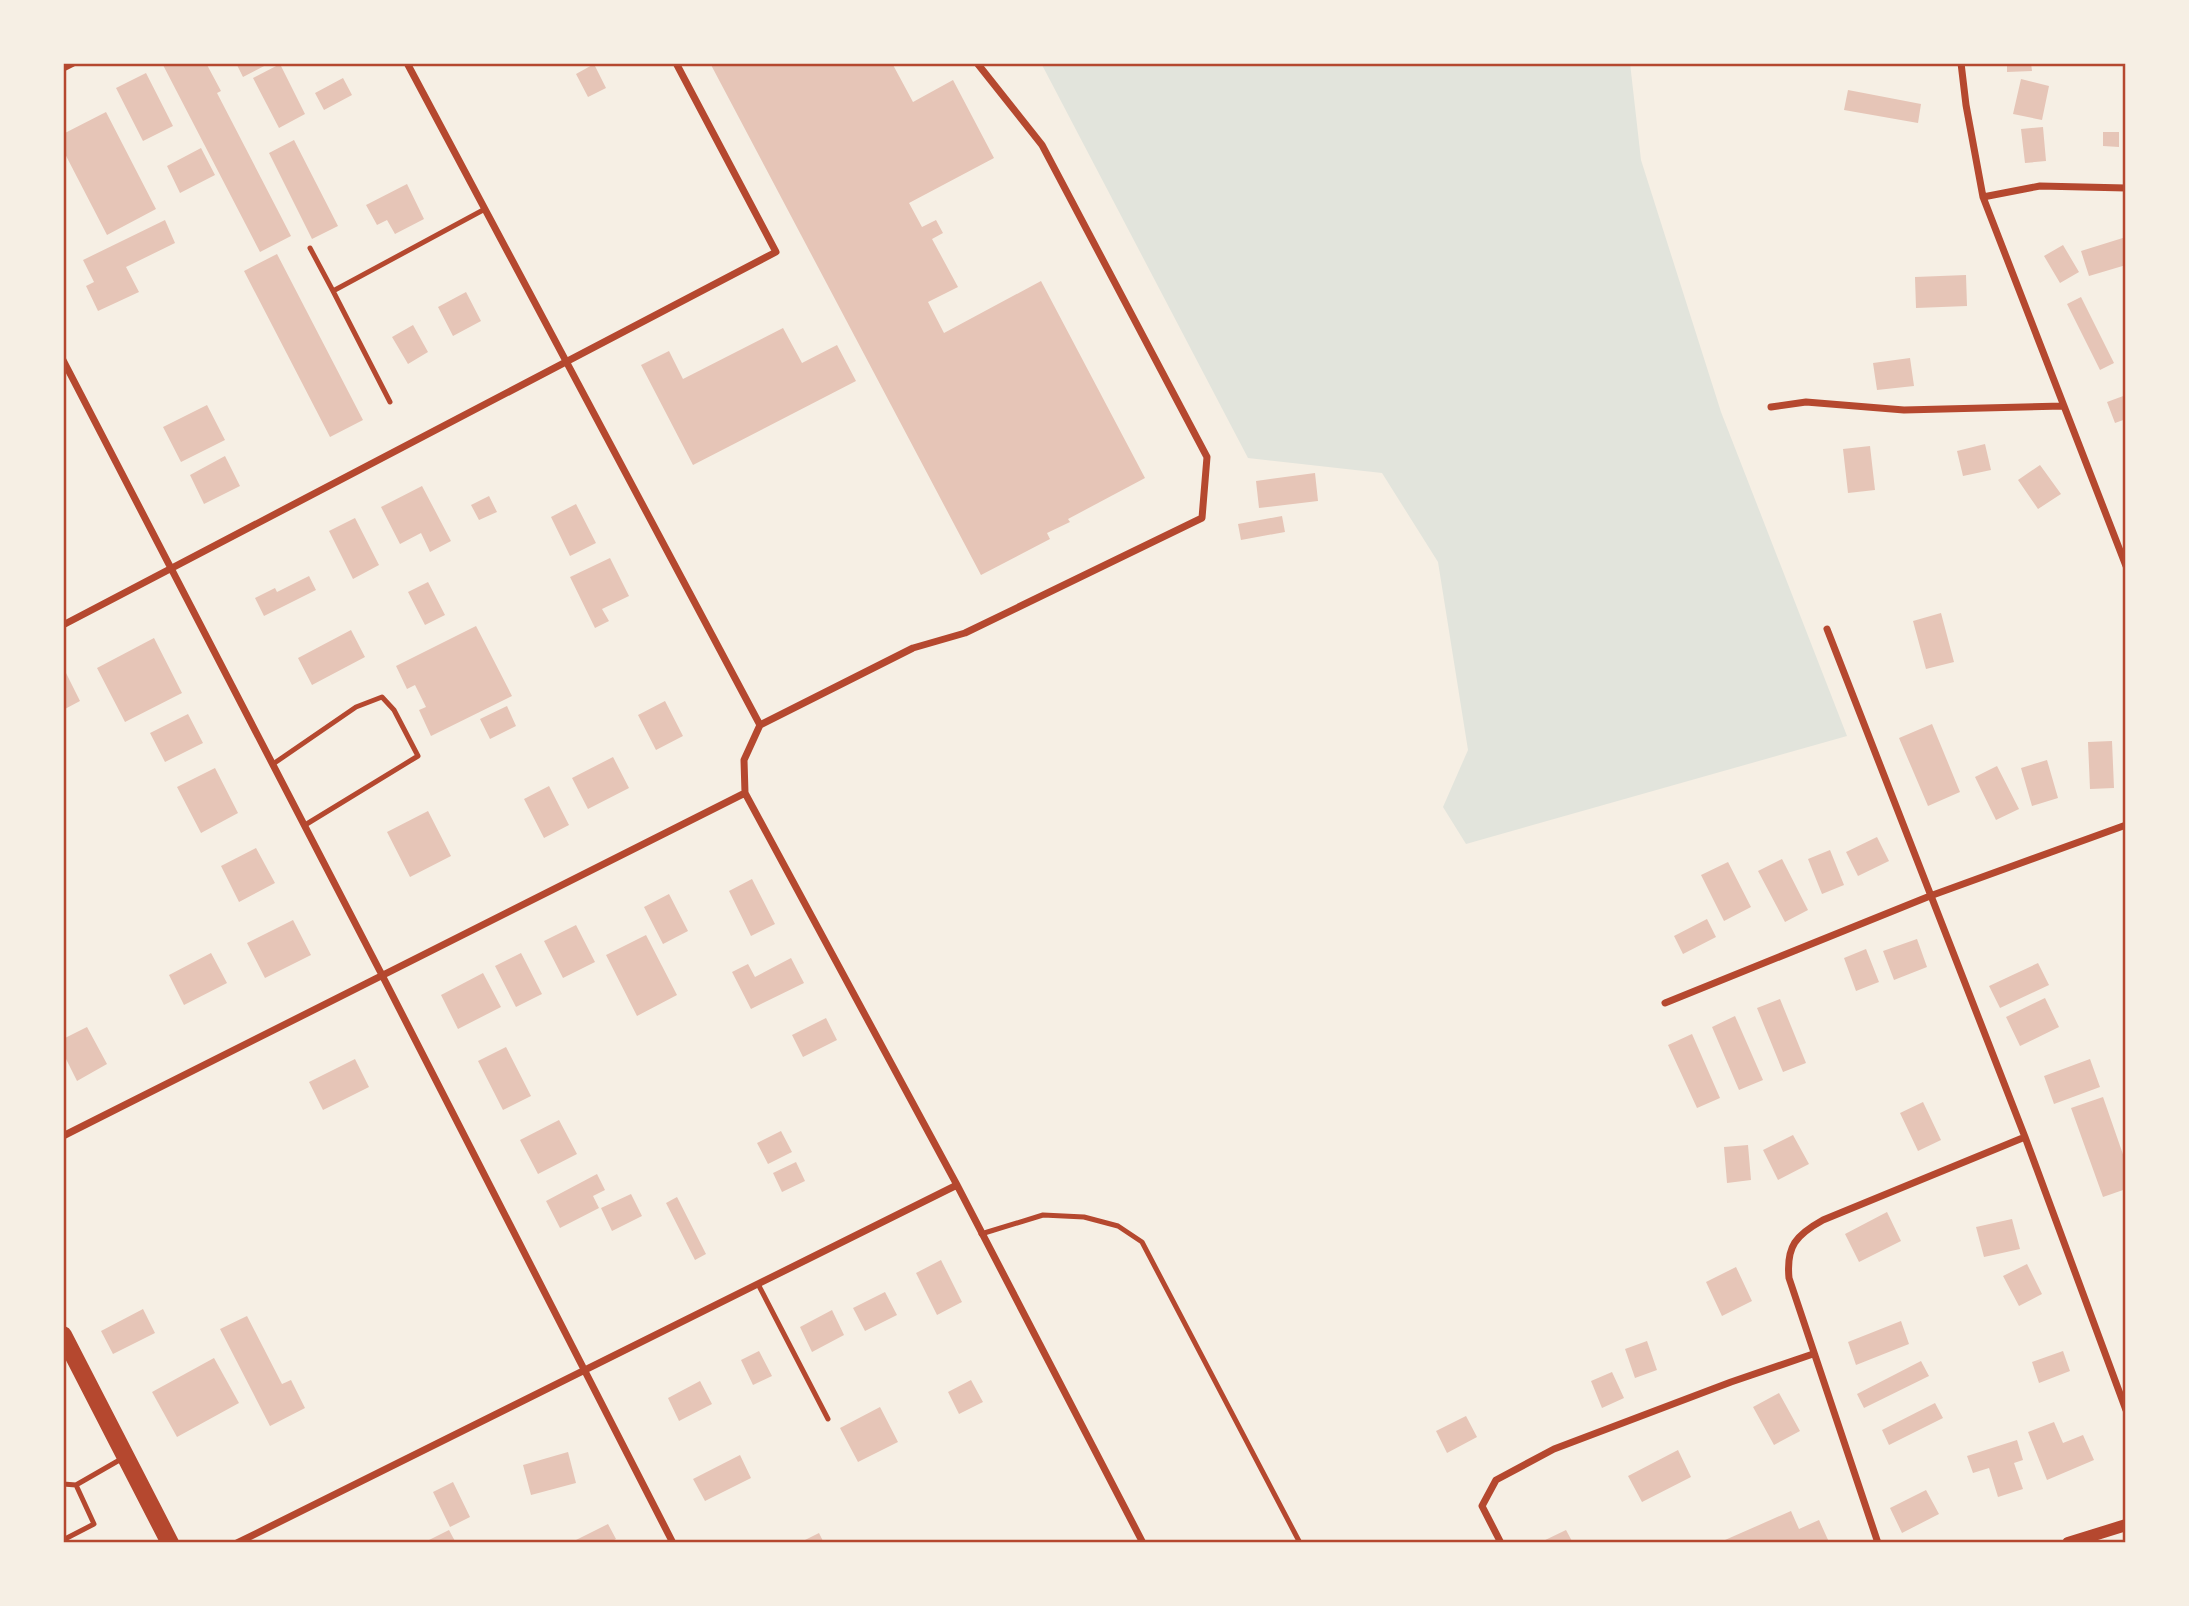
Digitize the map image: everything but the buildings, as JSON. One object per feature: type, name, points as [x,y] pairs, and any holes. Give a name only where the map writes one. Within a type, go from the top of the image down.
[{"type":"main road","points":[[63,1335],[170,1543]]},
{"type":"street","points":[[63,68],[73,63]]},
{"type":"street","points":[[407,63],[760,725]]},
{"type":"street","points":[[63,625],[776,252],[676,63]]},
{"type":"street","points":[[977,63],[1042,145],[1207,457],[1202,518],[965,633],[913,648],[760,725],[744,760],[745,793],[957,1185],[1143,1543]]},
{"type":"street","points":[[1961,63],[1983,197],[2126,566]]},
{"type":"street","points":[[1983,197],[2040,186],[2126,188]]},
{"type":"street","points":[[63,360],[673,1543]]},
{"type":"street","points":[[1771,407],[1806,402],[1904,410],[2063,406]]},
{"type":"street","points":[[1828,629],[2025,1137],[2126,1410]]},
{"type":"street","points":[[63,1136],[745,793]]},
{"type":"street","points":[[1665,1003],[1930,896],[2126,825]]},
{"type":"street","points":[[1878,1543],[1788,1278],[1787,1261],[1791,1247],[1806,1230],[1824,1220],[2025,1137]]},
{"type":"street","points":[[237,1543],[957,1185]]},
{"type":"street","points":[[1500,1543],[1482,1506],[1496,1480],[1554,1450],[1731,1382],[1813,1354]]},
{"type":"street","points":[[2068,1543],[2126,1525]]},
{"type":"lane","points":[[332,291],[485,209]]},
{"type":"lane","points":[[310,248],[390,402]]},
{"type":"lane","points":[[273,764],[356,706],[382,697],[394,710],[418,756],[305,825]]},
{"type":"lane","points":[[981,1234],[1043,1215],[1084,1217],[1118,1226],[1142,1242],[1300,1543]]},
{"type":"lane","points":[[758,1284],[828,1419]]},
{"type":"lane","points":[[63,1484],[76,1485],[126,1457]]},
{"type":"lane","points":[[63,1540],[94,1524],[76,1485]]},
{"type":"shaded area","points":[[1041,63],[1630,63],[1641,160],[1721,412],[1847,736],[1466,844],[1443,807],[1468,750],[1438,562],[1382,473],[1248,458]]}]
